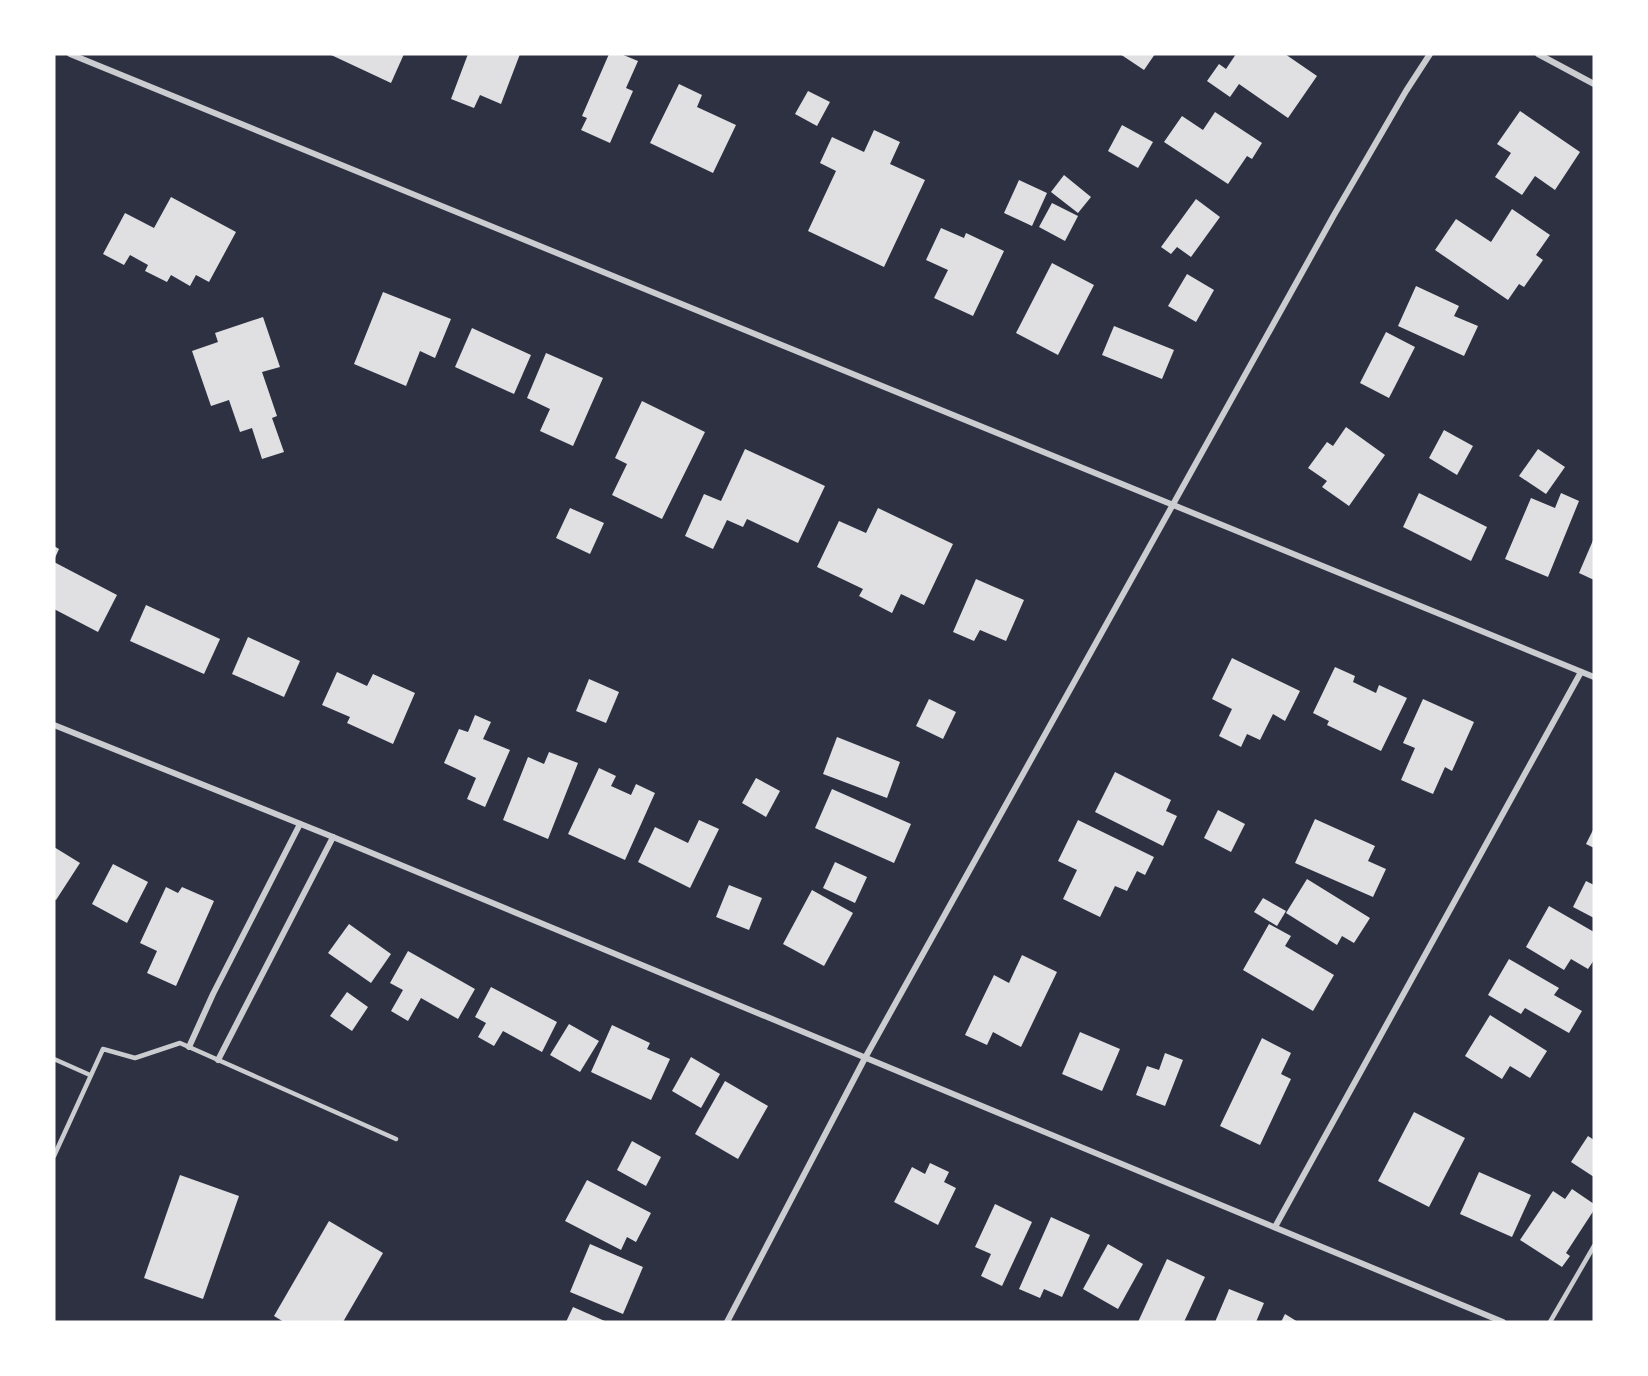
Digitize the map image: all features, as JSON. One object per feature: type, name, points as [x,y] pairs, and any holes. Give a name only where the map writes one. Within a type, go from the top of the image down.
[{"type":"street","points":[[70,54],[1594,677]]},
{"type":"street","points":[[728,1322],[865,1058],[1346,195],[1430,54]]},
{"type":"street","points":[[1538,54],[1594,84]]},
{"type":"street","points":[[1275,1227],[1581,672]]},
{"type":"street","points":[[54,725],[333,837],[1503,1322]]},
{"type":"street","points":[[189,1047],[213,994],[300,824]]},
{"type":"street","points":[[218,1060],[333,837]]},
{"type":"lane","points":[[54,1156],[103,1049],[135,1058],[180,1042],[396,1139]]},
{"type":"lane","points":[[54,1059],[90,1075]]},
{"type":"lane","points":[[1550,1322],[1594,1246]]},
{"type":"building","points":[[329,54],[404,54],[391,83]]},
{"type":"building","points":[[468,54],[520,54],[501,104],[480,95],[474,108],[451,99]]},
{"type":"building","points":[[609,54],[621,54],[638,61],[626,88],[633,91],[610,143],[581,130],[587,118],[582,116]]},
{"type":"building","points":[[1120,54],[1155,54],[1144,70]]},
{"type":"building","points":[[1236,54],[1285,54],[1317,76],[1288,118],[1239,84],[1230,97],[1207,81],[1219,64],[1226,69]]},
{"type":"building","points":[[679,84],[702,95],[697,107],[736,125],[713,173],[650,143]]},
{"type":"building","points":[[808,91],[830,102],[817,126],[795,114]]},
{"type":"building","points":[[1520,111],[1580,152],[1555,190],[1535,176],[1522,195],[1495,177],[1511,153],[1497,144]]},
{"type":"building","points":[[1215,112],[1262,143],[1252,159],[1247,156],[1228,184],[1164,142],[1182,116],[1203,130]]},
{"type":"building","points":[[1122,125],[1153,142],[1138,168],[1108,151]]},
{"type":"building","points":[[874,130],[900,142],[890,164],[925,180],[884,267],[808,231],[836,171],[820,163],[832,137],[864,152]]},
{"type":"building","points":[[1064,175],[1091,197],[1078,213],[1051,192]]},
{"type":"building","points":[[1019,180],[1047,193],[1032,226],[1004,213]]},
{"type":"building","points":[[171,197],[236,232],[209,282],[196,275],[190,286],[171,275],[167,282],[145,271],[148,265],[130,255],[124,265],[103,254],[125,213],[154,228]]},
{"type":"building","points":[[1196,199],[1220,217],[1191,257],[1177,247],[1171,254],[1161,247]]},
{"type":"building","points":[[1052,203],[1078,216],[1065,241],[1039,227]]},
{"type":"building","points":[[1512,209],[1550,235],[1536,255],[1543,260],[1524,287],[1519,284],[1508,300],[1435,250],[1456,219],[1491,242]]},
{"type":"building","points":[[941,228],[964,238],[966,233],[1004,251],[973,316],[934,298],[948,270],[926,260]]},
{"type":"building","points":[[1052,263],[1094,285],[1058,355],[1016,333]]},
{"type":"building","points":[[1187,274],[1214,290],[1196,322],[1168,306]]},
{"type":"building","points":[[1416,286],[1459,306],[1454,316],[1478,326],[1464,356],[1398,326]]},
{"type":"building","points":[[383,292],[451,319],[435,358],[420,351],[406,386],[354,364]]},
{"type":"building","points":[[263,317],[280,367],[262,372],[277,416],[272,418],[284,452],[262,459],[252,428],[240,432],[229,400],[211,406],[192,351],[218,342],[215,333]]},
{"type":"building","points":[[1114,326],[1174,350],[1162,379],[1102,355]]},
{"type":"building","points":[[472,328],[531,355],[514,394],[455,367]]},
{"type":"building","points":[[1386,332],[1415,347],[1389,398],[1360,383]]},
{"type":"building","points":[[546,353],[603,378],[573,446],[540,431],[550,409],[527,398]]},
{"type":"building","points":[[642,401],[705,432],[662,519],[612,495],[627,464],[615,458]]},
{"type":"building","points":[[1346,427],[1385,455],[1349,506],[1322,487],[1327,481],[1308,468],[1327,442],[1333,446]]},
{"type":"building","points":[[1444,430],[1473,446],[1457,475],[1429,458]]},
{"type":"building","points":[[745,449],[825,486],[798,543],[747,519],[743,527],[727,520],[713,549],[685,536],[704,494],[721,501]]},
{"type":"building","points":[[1538,449],[1565,467],[1546,494],[1519,476]]},
{"type":"building","points":[[1419,493],[1487,527],[1471,561],[1403,527]]},
{"type":"building","points":[[1561,493],[1579,501],[1548,577],[1505,559],[1531,498],[1555,508]]},
{"type":"building","points":[[570,508],[604,523],[590,554],[556,538]]},
{"type":"building","points":[[878,508],[953,544],[924,605],[901,594],[892,613],[859,596],[863,589],[817,567],[839,521],[866,533]]},
{"type":"building","points":[[1594,538],[1594,580],[1579,573]]},
{"type":"building","points":[[54,546],[59,549],[54,560]]},
{"type":"building","points":[[54,562],[117,595],[98,632],[54,609]]},
{"type":"building","points":[[976,579],[1024,600],[1006,641],[980,630],[974,641],[953,632]]},
{"type":"building","points":[[146,605],[220,639],[204,674],[130,641]]},
{"type":"building","points":[[248,637],[300,661],[284,697],[232,674]]},
{"type":"building","points":[[1232,658],[1300,691],[1285,721],[1273,714],[1260,740],[1247,734],[1241,747],[1219,736],[1232,709],[1212,699]]},
{"type":"building","points":[[1335,667],[1355,676],[1353,682],[1376,693],[1379,685],[1407,698],[1381,751],[1327,725],[1329,721],[1313,713]]},
{"type":"building","points":[[337,672],[367,686],[373,674],[415,693],[393,744],[347,723],[350,717],[322,705]]},
{"type":"building","points":[[589,679],[619,692],[606,723],[576,711]]},
{"type":"building","points":[[929,699],[956,712],[943,739],[916,726]]},
{"type":"building","points":[[1423,699],[1474,722],[1452,771],[1445,767],[1433,794],[1401,780],[1415,748],[1403,743]]},
{"type":"building","points":[[475,715],[491,722],[483,739],[510,750],[485,807],[467,799],[476,778],[444,763],[459,729],[468,732]]},
{"type":"building","points":[[837,737],[900,762],[887,798],[823,774]]},
{"type":"building","points":[[549,752],[578,763],[548,839],[503,820],[528,757],[544,764]]},
{"type":"building","points":[[599,768],[616,776],[611,786],[631,795],[636,784],[655,793],[625,860],[568,834]]},
{"type":"building","points":[[1115,772],[1171,800],[1166,811],[1177,816],[1163,846],[1095,812]]},
{"type":"building","points":[[756,778],[780,791],[766,817],[742,803]]},
{"type":"building","points":[[832,789],[911,824],[894,863],[815,828]]},
{"type":"building","points":[[1218,810],[1245,824],[1231,852],[1204,838]]},
{"type":"building","points":[[1315,819],[1375,846],[1368,861],[1386,869],[1373,897],[1295,863]]},
{"type":"building","points":[[699,820],[719,829],[690,888],[638,862],[655,827],[688,843]]},
{"type":"building","points":[[1078,820],[1154,857],[1145,875],[1137,871],[1127,891],[1115,886],[1100,917],[1063,899],[1077,870],[1058,861]]},
{"type":"building","points":[[1594,828],[1594,848],[1586,844]]},
{"type":"building","points":[[54,847],[80,863],[56,900],[54,899]]},
{"type":"building","points":[[835,862],[867,877],[855,903],[823,888]]},
{"type":"building","points":[[113,864],[148,882],[127,923],[92,904]]},
{"type":"building","points":[[1307,879],[1370,918],[1354,943],[1342,936],[1337,945],[1286,913]]},
{"type":"building","points":[[1586,881],[1594,885],[1594,918],[1573,907]]},
{"type":"building","points":[[729,885],[762,898],[749,930],[716,917]]},
{"type":"building","points":[[166,887],[178,893],[182,887],[214,901],[176,986],[147,973],[157,951],[140,943]]},
{"type":"building","points":[[812,890],[853,913],[824,966],[783,944]]},
{"type":"building","points":[[1263,898],[1286,911],[1277,926],[1254,912]]},
{"type":"building","points":[[1549,906],[1594,932],[1594,960],[1588,969],[1571,959],[1564,970],[1526,947]]},
{"type":"building","points":[[349,924],[391,954],[371,983],[328,953]]},
{"type":"building","points":[[1269,924],[1291,936],[1285,946],[1334,975],[1313,1011],[1243,970]]},
{"type":"building","points":[[408,951],[475,989],[458,1019],[421,998],[408,1021],[391,1011],[403,990],[390,983]]},
{"type":"building","points":[[1022,955],[1057,972],[1021,1047],[993,1032],[987,1045],[965,1035],[994,975],[1009,983]]},
{"type":"building","points":[[1509,959],[1559,988],[1554,995],[1582,1011],[1569,1033],[1525,1008],[1521,1014],[1488,995]]},
{"type":"building","points":[[491,987],[557,1022],[542,1052],[503,1031],[494,1046],[478,1037],[486,1023],[475,1017]]},
{"type":"building","points":[[347,992],[368,1007],[352,1031],[330,1016]]},
{"type":"building","points":[[1490,1015],[1547,1051],[1530,1078],[1510,1066],[1502,1079],[1465,1056]]},
{"type":"building","points":[[569,1024],[599,1041],[580,1072],[550,1055]]},
{"type":"building","points":[[612,1025],[650,1043],[647,1049],[670,1059],[651,1100],[591,1072]]},
{"type":"building","points":[[1080,1032],[1120,1049],[1102,1091],[1062,1074]]},
{"type":"building","points":[[1262,1038],[1291,1053],[1281,1074],[1291,1079],[1260,1145],[1220,1126]]},
{"type":"building","points":[[1165,1053],[1183,1060],[1165,1106],[1136,1095],[1147,1066],[1159,1070]]},
{"type":"building","points":[[691,1057],[720,1074],[701,1108],[672,1091]]},
{"type":"building","points":[[725,1081],[768,1106],[738,1159],[695,1134]]},
{"type":"building","points":[[1414,1112],[1465,1138],[1429,1207],[1378,1181]]},
{"type":"building","points":[[1588,1136],[1594,1140],[1594,1177],[1571,1162]]},
{"type":"building","points":[[632,1141],[661,1157],[646,1186],[617,1170]]},
{"type":"building","points":[[930,1163],[949,1172],[944,1182],[956,1188],[938,1225],[894,1202],[912,1167],[925,1174]]},
{"type":"building","points":[[1479,1172],[1531,1195],[1512,1237],[1460,1214]]},
{"type":"building","points":[[180,1175],[239,1196],[203,1299],[144,1278]]},
{"type":"building","points":[[587,1180],[651,1213],[636,1242],[627,1237],[621,1250],[565,1221]]},
{"type":"building","points":[[1572,1189],[1594,1204],[1594,1210],[1566,1253],[1570,1256],[1562,1267],[1520,1240],[1553,1191],[1565,1199]]},
{"type":"building","points":[[995,1204],[1032,1222],[1002,1286],[981,1276],[991,1254],[975,1247]]},
{"type":"building","points":[[1051,1217],[1090,1235],[1062,1297],[1044,1289],[1040,1298],[1019,1289]]},
{"type":"building","points":[[329,1221],[383,1253],[343,1322],[284,1322],[274,1316]]},
{"type":"building","points":[[590,1244],[643,1267],[623,1314],[570,1292]]},
{"type":"building","points":[[1108,1244],[1143,1264],[1118,1309],[1083,1289]]},
{"type":"building","points":[[1167,1259],[1205,1277],[1184,1322],[1138,1322]]},
{"type":"building","points":[[1229,1289],[1264,1303],[1256,1322],[1215,1322]]},
{"type":"building","points":[[573,1307],[607,1322],[566,1322]]},
{"type":"building","points":[[1285,1314],[1298,1322],[1281,1322]]}]
